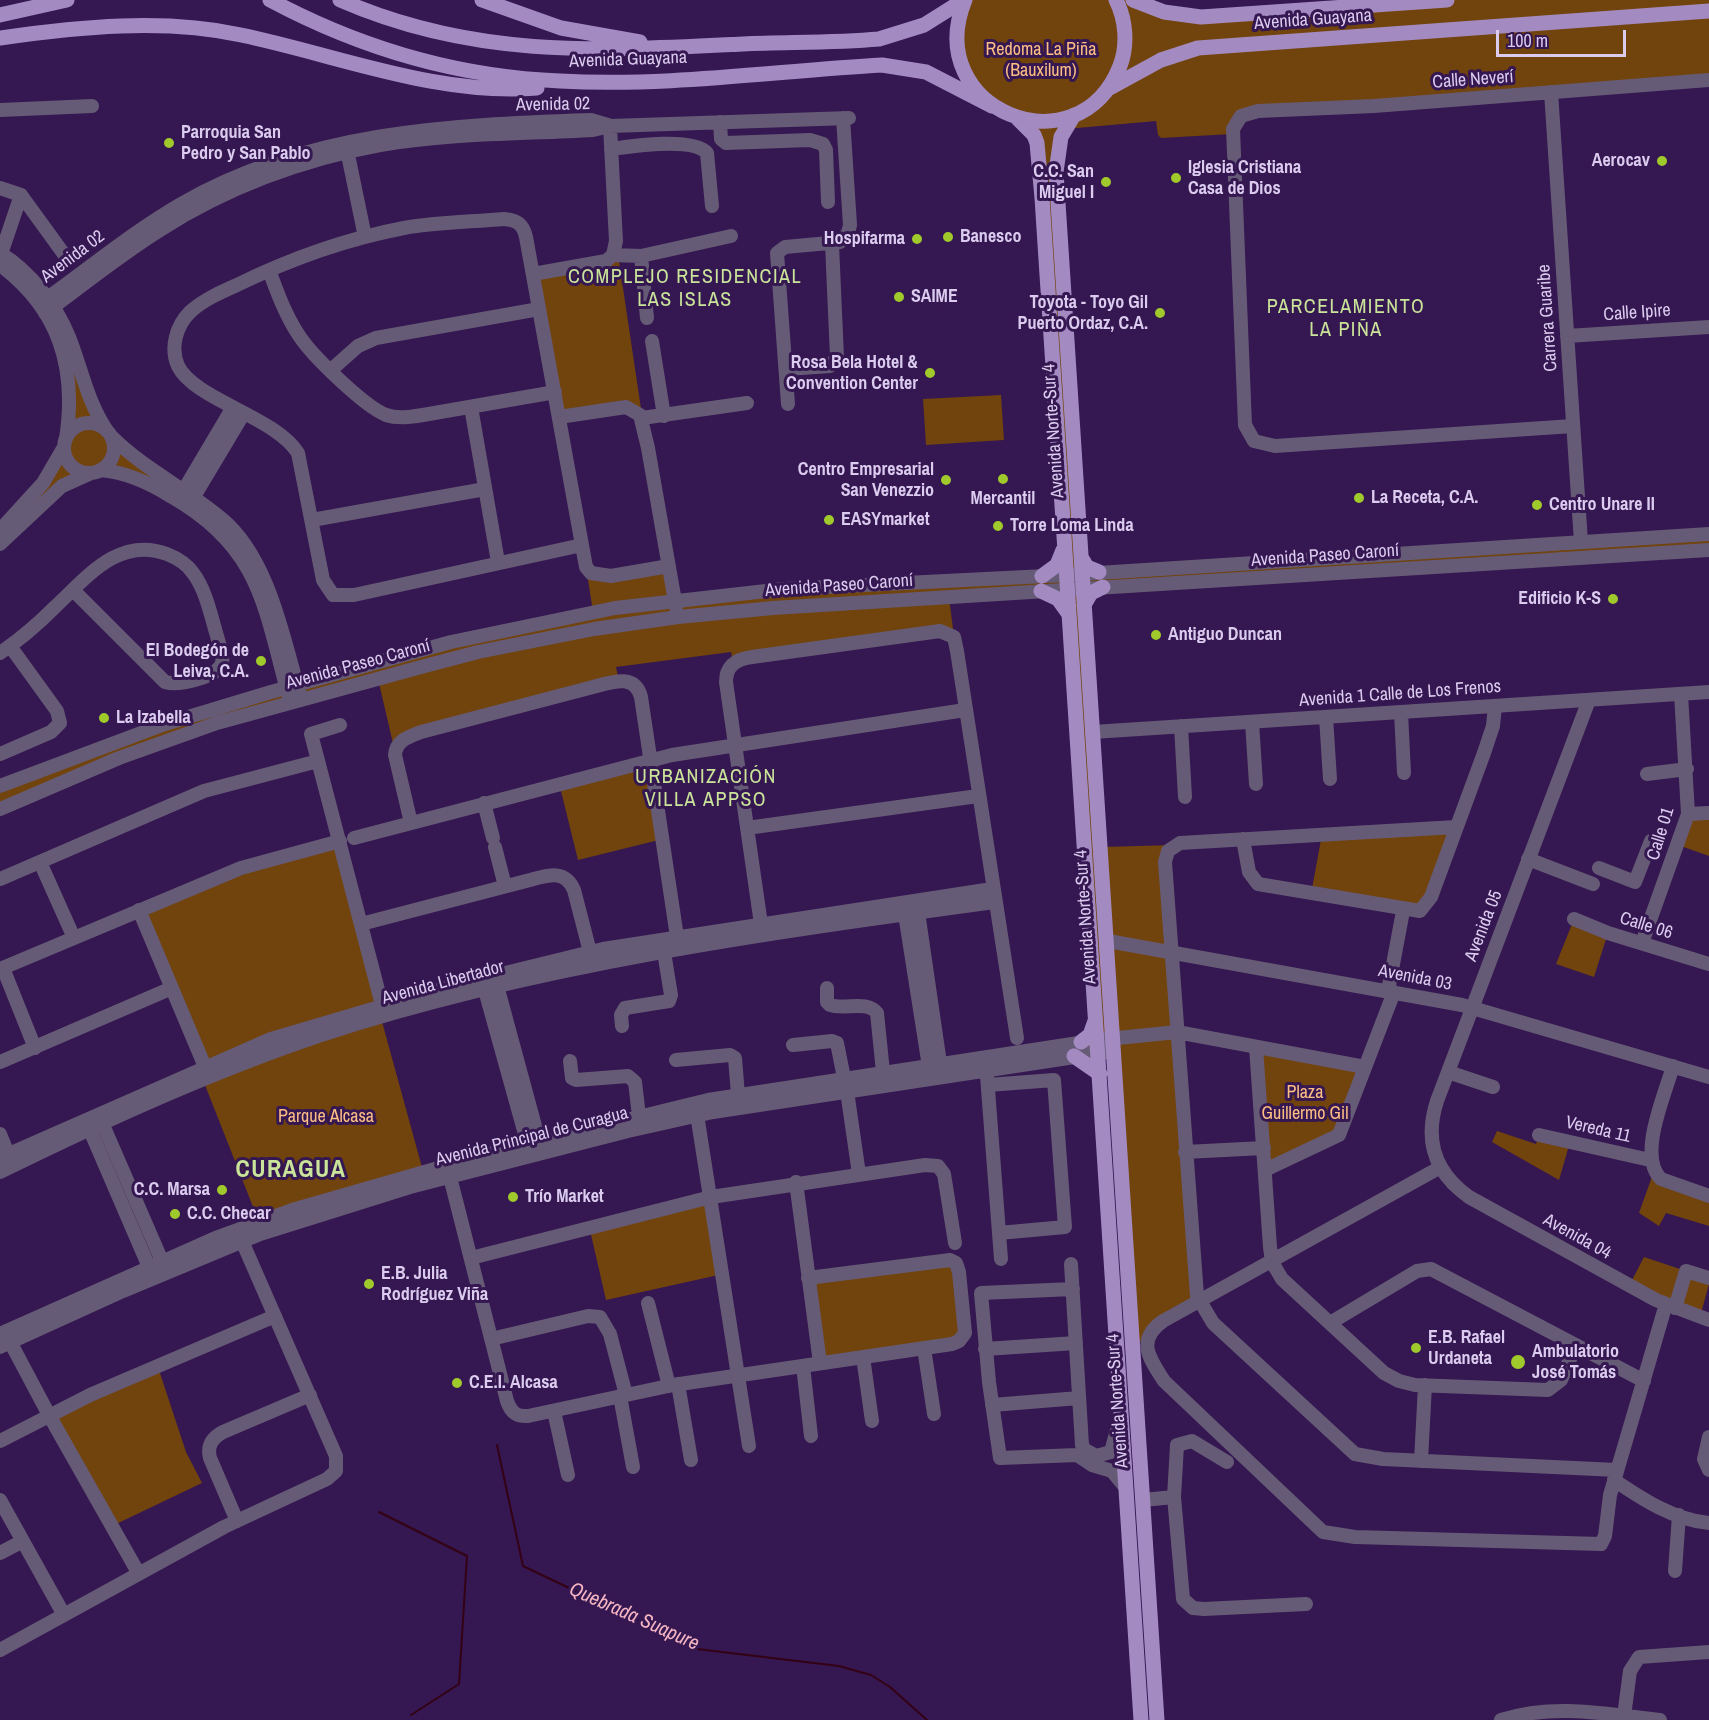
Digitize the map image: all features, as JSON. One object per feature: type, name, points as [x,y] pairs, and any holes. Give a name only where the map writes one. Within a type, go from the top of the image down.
[{"type":"main road","points":[[0,7],[18,0]]},
{"type":"main road","points":[[0,15],[67,0]]},
{"type":"main road","name":"Avenida Guayana","points":[[270,0],[342,34],[426,61],[503,76],[606,82],[882,65],[926,72],[1018,118]]},
{"type":"main road","name":"Avenida Guayana","points":[[340,0],[422,29],[506,45],[576,51],[879,39],[924,25],[964,0]]},
{"type":"main road","points":[[482,0],[561,28],[679,48]]},
{"type":"main road","points":[[964,0],[957,24],[960,61],[969,82],[992,106]]},
{"type":"main road","points":[[1018,118],[1041,122],[1074,115],[1099,99],[1108,89],[1122,62],[1125,45],[1122,15],[1116,0]]},
{"type":"main road","name":"Avenida Guayana","points":[[1133,0],[1164,12],[1201,17],[1447,0]]},
{"type":"main road","name":"Avenida Guayana","points":[[1108,89],[1161,60],[1198,48],[1709,11]]},
{"type":"main road","points":[[0,38],[57,30],[124,26],[189,28],[239,34],[375,68],[467,85],[533,88],[606,82]]},
{"type":"main road","name":"Avenida Norte-Sur 4","points":[[1074,115],[1060,137],[1056,172],[1108,941],[1106,1045],[1134,1344],[1157,1720]]},
{"type":"main road","name":"Avenida Norte-Sur 4","points":[[1018,118],[1034,135],[1038,153],[1096,1018],[1106,1045],[1100,1074],[1141,1720]]},
{"type":"main road","points":[[1064,547],[1057,565],[1042,583],[1058,599],[1068,614]]},
{"type":"main road","points":[[1081,557],[1087,567],[1101,580],[1084,605]]},
{"type":"main road","points":[[1096,1018],[1090,1035],[1077,1049],[1100,1074]]},
{"type":"street","name":"Calle Neverí","points":[[1573,426],[1275,446],[1254,441],[1245,425],[1232,150],[1233,129],[1241,116],[1258,111],[1374,106],[1709,80]]},
{"type":"street","name":"Carrera Guaribe","points":[[1551,92],[1581,542]]},
{"type":"street","points":[[0,110],[92,106]]},
{"type":"street","name":"Avenida 02","points":[[46,305],[120,251],[225,195],[346,147],[411,141],[593,130],[610,126],[846,118],[850,225],[845,238],[832,244]]},
{"type":"street","points":[[720,122],[721,139],[726,143],[810,140],[823,144],[826,150],[828,202]]},
{"type":"street","points":[[533,274],[606,261],[613,255],[616,241],[610,126]]},
{"type":"street","points":[[611,149],[687,144],[703,148],[708,153],[712,206]]},
{"type":"street","points":[[346,147],[365,237]]},
{"type":"street","points":[[0,188],[21,195],[66,257]]},
{"type":"street","points":[[0,544],[62,486],[106,466],[114,452],[109,434],[89,400],[69,336],[25,273],[0,257],[21,195]]},
{"type":"street","points":[[14,214],[44,226]]},
{"type":"street","points":[[582,545],[354,595],[338,596],[329,592],[323,580],[298,453],[283,437],[197,385],[182,373],[175,354],[175,339],[181,323],[196,306],[268,270],[317,251],[365,237],[429,225],[511,220],[519,223],[525,231],[586,567],[596,575],[621,575],[669,566]]},
{"type":"street","points":[[613,255],[641,256],[731,236]]},
{"type":"street","points":[[786,369],[830,366],[837,357],[832,244],[785,247],[777,254],[788,404]]},
{"type":"street","points":[[641,256],[647,318]]},
{"type":"street","points":[[268,270],[299,336],[331,370],[370,405],[392,416],[416,416],[555,392]]},
{"type":"street","points":[[46,305],[67,366],[70,407],[65,443],[66,455],[76,469],[138,479],[185,499],[232,527],[257,562],[296,701]]},
{"type":"street","points":[[331,370],[358,346],[376,339],[539,309]]},
{"type":"street","name":"Calle Ipire","points":[[1567,336],[1709,327]]},
{"type":"street","points":[[652,341],[664,416]]},
{"type":"street","points":[[642,418],[747,403]]},
{"type":"street","points":[[471,407],[498,562]]},
{"type":"street","points":[[559,417],[626,407],[637,412],[642,418],[678,617]]},
{"type":"street","points":[[185,499],[238,410]]},
{"type":"street","points":[[0,530],[39,489],[71,431],[86,423],[101,426],[137,460],[185,499]]},
{"type":"street","points":[[312,520],[486,489]]},
{"type":"street","name":"Avenida Paseo Caroní","points":[[1101,580],[1709,534]]},
{"type":"street","points":[[0,754],[51,732],[60,723],[57,711],[5,650],[101,564],[127,551],[143,549],[172,556],[186,566],[197,579],[218,640],[221,664],[213,673],[177,684],[165,682],[73,590]]},
{"type":"street","name":"Avenida Paseo Caroní","points":[[0,786],[160,726],[292,686],[482,634],[581,614],[675,600],[784,589],[1066,582],[1709,550]]},
{"type":"street","name":"Avenida Paseo Caroní","points":[[0,808],[129,755],[217,723],[487,650],[594,629],[678,617],[1042,583]]},
{"type":"street","points":[[762,930],[726,677],[733,663],[752,657],[944,632],[951,634],[955,641],[1017,1038]]},
{"type":"street","points":[[411,822],[395,755],[399,743],[421,732],[619,681],[632,682],[638,687],[652,760],[677,937]]},
{"type":"street","name":"Avenida 1 Calle de Los Frenos","points":[[1093,732],[1709,692]]},
{"type":"street","name":"Calle 01","points":[[1642,943],[1688,814],[1681,694]]},
{"type":"street","name":"Avenida 05","points":[[1439,1168],[1433,1150],[1431,1128],[1434,1111],[1589,700]]},
{"type":"street","points":[[1243,839],[1249,872],[1258,884],[1403,910],[1420,911],[1427,905],[1491,734],[1495,706]]},
{"type":"street","points":[[354,838],[652,760],[965,710]]},
{"type":"street","points":[[1401,712],[1404,773]]},
{"type":"street","points":[[1326,717],[1330,779]]},
{"type":"street","points":[[1252,722],[1256,784]]},
{"type":"street","points":[[340,724],[311,734],[382,1005]]},
{"type":"street","points":[[1180,726],[1185,797]]},
{"type":"street","points":[[0,879],[204,791],[318,761]]},
{"type":"street","points":[[1647,774],[1687,769]]},
{"type":"street","points":[[747,828],[978,796]]},
{"type":"street","points":[[484,803],[505,886]]},
{"type":"street","points":[[1688,814],[1709,813]]},
{"type":"street","points":[[1456,826],[1180,843],[1168,851],[1166,862],[1171,952],[1195,1287],[1199,1304],[1213,1323],[1350,1451],[1367,1458],[1615,1475],[1654,1506],[1709,1523]]},
{"type":"street","points":[[35,1048],[2,969],[241,868],[340,841]]},
{"type":"street","points":[[1599,868],[1635,882],[1651,841]]},
{"type":"street","points":[[1528,859],[1593,884]]},
{"type":"street","points":[[39,862],[74,938]]},
{"type":"street","points":[[1643,863],[1668,873]]},
{"type":"street","points":[[361,924],[549,875],[567,878],[574,890],[590,952]]},
{"type":"street","name":"Avenida Libertador","points":[[207,1072],[590,952],[677,937],[762,930],[994,895]]},
{"type":"street","points":[[911,908],[935,1070]]},
{"type":"street","points":[[139,910],[207,1072]]},
{"type":"street","points":[[1265,1170],[1339,1135],[1391,991],[1403,910]]},
{"type":"street","name":"Calle 06","points":[[1574,919],[1709,964]]},
{"type":"street","name":"Avenida Libertador","points":[[4,1156],[94,1121],[292,1032],[382,1005],[490,982],[664,952],[762,930]]},
{"type":"street","name":"Avenida 03","points":[[1108,941],[1473,1007],[1709,1077]]},
{"type":"street","points":[[622,1026],[621,1015],[625,1008],[669,1002],[671,995],[664,952]]},
{"type":"street","points":[[490,982],[535,1148]]},
{"type":"street","points":[[0,1062],[172,988]]},
{"type":"street","points":[[827,988],[827,1002],[830,1005],[848,1008],[866,1006],[877,1012],[883,1072]]},
{"type":"street","name":"Avenida Principal de Curagua","points":[[158,1270],[319,1214],[450,1177],[639,1116],[697,1109],[1177,1032],[1365,1067]]},
{"type":"street","points":[[793,1045],[832,1041],[837,1043],[859,1174]]},
{"type":"street","points":[[1256,1047],[1272,1262],[1282,1280],[1390,1378],[1407,1384],[1548,1390],[1561,1380],[1576,1345]]},
{"type":"street","points":[[676,1060],[730,1055],[735,1058],[738,1095]]},
{"type":"street","points":[[570,1061],[572,1078],[576,1080],[628,1076],[635,1082],[639,1116]]},
{"type":"street","points":[[986,1063],[1001,1259]]},
{"type":"street","points":[[1674,1066],[1651,1144],[1651,1164],[1656,1175],[1667,1183],[1709,1196]]},
{"type":"street","name":"Avenida Principal de Curagua","points":[[4,1339],[158,1270],[238,1229],[310,1204],[697,1109],[738,1095],[845,1084],[883,1072],[935,1070]]},
{"type":"street","points":[[1448,1072],[1493,1087]]},
{"type":"street","points":[[988,1085],[1054,1080],[1055,1092],[1065,1227],[999,1233]]},
{"type":"street","points":[[697,1109],[749,1446]]},
{"type":"street","points":[[94,1121],[158,1270]]},
{"type":"street","name":"Avenida Libertador","points":[[0,1172],[94,1121]]},
{"type":"street","points":[[0,1134],[4,1156]]},
{"type":"street","name":"Vereda 11","points":[[1539,1135],[1651,1164]]},
{"type":"street","points":[[1185,1152],[1264,1148]]},
{"type":"street","points":[[471,1258],[711,1197],[796,1182],[925,1164],[938,1166],[945,1179],[955,1243]]},
{"type":"street","points":[[1439,1168],[1199,1304],[1163,1321],[1152,1330],[1149,1338],[1148,1355],[1173,1390],[1327,1534],[1599,1545],[1604,1539],[1615,1475],[1670,1306],[1686,1271],[1709,1278]]},
{"type":"street","name":"Avenida 04","points":[[1439,1168],[1451,1184],[1469,1197],[1670,1306],[1709,1320]]},
{"type":"street","points":[[450,1177],[510,1409],[519,1416],[554,1411],[674,1385],[956,1343],[965,1333],[959,1272],[954,1261],[944,1259],[808,1278]]},
{"type":"street","points":[[796,1182],[820,1363]]},
{"type":"street","points":[[0,1650],[237,1521],[327,1479],[336,1471],[336,1456],[242,1241]]},
{"type":"street","points":[[1071,1264],[1082,1445],[1092,1460]]},
{"type":"street","points":[[1330,1323],[1417,1271],[1431,1269],[1644,1381]]},
{"type":"street","points":[[1073,1289],[981,1293],[985,1349],[1000,1458],[1075,1455],[1092,1460],[1112,1471],[1126,1488]]},
{"type":"street","points":[[648,1303],[674,1385],[691,1460]]},
{"type":"street","points":[[0,1442],[90,1395],[275,1316]]},
{"type":"street","points":[[492,1339],[588,1316],[600,1317],[610,1334],[623,1396],[633,1467]]},
{"type":"street","points":[[1134,1344],[1149,1338]]},
{"type":"street","points":[[4,1339],[139,1574]]},
{"type":"street","points":[[985,1349],[1076,1343]]},
{"type":"street","points":[[924,1348],[934,1414]]},
{"type":"street","points":[[863,1357],[872,1421]]},
{"type":"street","points":[[802,1366],[811,1436]]},
{"type":"street","points":[[1422,1461],[1425,1385]]},
{"type":"street","points":[[237,1521],[210,1458],[208,1449],[212,1441],[224,1432],[310,1395]]},
{"type":"street","points":[[992,1405],[1079,1398]]},
{"type":"street","points":[[554,1411],[568,1475]]},
{"type":"street","points":[[1112,1471],[1111,1452],[1122,1412]]},
{"type":"street","points":[[1709,1437],[1704,1459],[1709,1470]]},
{"type":"street","points":[[1227,1462],[1192,1441],[1177,1444],[1174,1497],[1183,1599],[1190,1606],[1204,1609],[1306,1604]]},
{"type":"street","points":[[1092,1460],[1111,1452]]},
{"type":"street","points":[[1143,1500],[1174,1497]]},
{"type":"street","points":[[0,1500],[64,1615]]},
{"type":"street","points":[[1675,1571],[1679,1515]]},
{"type":"street","points":[[0,1553],[23,1541]]},
{"type":"street","points":[[1624,1716],[1630,1671],[1639,1657],[1709,1652]]},
{"type":"street","points":[[1500,1720],[1531,1712],[1560,1710],[1660,1720]]},
{"type":"green space","name":"Redoma La Piña (Bauxilum)","points":[[965,0],[1139,0],[1164,12],[1201,17],[1447,0],[1709,0],[1709,80],[1258,111],[1241,116],[1232,134],[1161,138],[1158,135],[1156,121],[1066,129],[1057,147],[1056,172],[1082,573],[1066,575],[1037,143],[1029,129],[991,106],[970,84],[960,58],[958,29]]},
{"type":"green space","points":[[591,120],[610,126],[593,130],[398,142],[345,152],[292,167],[240,187],[191,211],[120,257],[53,307],[86,393],[103,424],[126,450],[182,491],[233,407],[244,413],[194,498],[232,527],[257,562],[297,684],[451,642],[593,612],[586,567],[591,573],[611,576],[669,566],[675,600],[784,589],[1066,575],[1067,589],[949,597],[954,637],[940,631],[752,657],[733,663],[731,652],[616,667],[619,681],[421,732],[403,740],[395,752],[378,679],[301,699],[297,685],[286,688],[290,702],[216,724],[143,750],[0,809],[0,786],[165,724],[286,687],[264,609],[245,565],[231,545],[188,507],[193,498],[183,491],[178,500],[145,483],[119,474],[98,472],[79,477],[62,487],[0,544],[0,530],[40,488],[59,459],[70,423],[71,404],[66,366],[45,313],[52,307],[47,299],[39,304],[20,281],[0,265],[0,253],[25,273],[47,298],[164,214],[229,180],[279,161],[380,136],[432,130]]},
{"type":"green space","points":[[616,241],[643,422],[637,412],[559,417],[533,274],[606,261]]},
{"type":"green space","points":[[1001,395],[1004,440],[926,445],[923,399]]},
{"type":"green space","points":[[1709,534],[1709,550],[1083,589],[1101,847],[1175,845],[1168,851],[1165,862],[1195,1287],[1199,1304],[1163,1321],[1149,1338],[1134,1344],[1113,1038],[1098,1040],[1067,589],[1083,588],[1082,573]]},
{"type":"green space","points":[[652,760],[663,839],[578,860],[559,783]]},
{"type":"green space","points":[[1709,813],[1709,856],[1678,845],[1688,814]]},
{"type":"green space","points":[[1456,827],[1427,905],[1311,894],[1322,834]]},
{"type":"green space","points":[[340,841],[382,1005],[205,1067],[139,910]]},
{"type":"green space","points":[[1574,919],[1608,933],[1594,977],[1556,964]]},
{"type":"green space","name":"Parque Alcasa","points":[[381,1018],[423,1171],[259,1222],[203,1080]]},
{"type":"green space","name":"Plaza Guillermo Gil","points":[[1256,1047],[1365,1067],[1342,1130],[1265,1170]]},
{"type":"green space","points":[[1497,1131],[1536,1144],[1539,1135],[1570,1142],[1559,1180],[1492,1142]]},
{"type":"green space","points":[[1654,1171],[1709,1196],[1709,1226],[1666,1213],[1659,1226],[1639,1213]]},
{"type":"green space","points":[[711,1197],[723,1274],[606,1300],[589,1226]]},
{"type":"green space","points":[[1644,1257],[1686,1271],[1709,1284],[1700,1317],[1629,1286]]},
{"type":"green space","points":[[950,1260],[963,1336],[820,1363],[808,1278]]},
{"type":"green space","points":[[158,1367],[186,1452],[202,1483],[112,1526],[49,1415]]},
{"type":"waterway","name":"Quebrada Suapure","points":[[497,1445],[523,1566],[697,1649],[839,1666],[871,1675],[890,1687],[927,1720]]},
{"type":"waterway","points":[[379,1512],[467,1556],[459,1684],[411,1715]]},
{"type":"place","name":"Parroquia San Pedro y San Pablo","points":[[169,143]]},
{"type":"place","name":"Aerocav","points":[[1662,161]]},
{"type":"place","name":"Iglesia Cristiana Casa de Dios","points":[[1176,178]]},
{"type":"place","name":"C.C. San Miguel I","points":[[1106,182]]},
{"type":"place","name":"Banesco","points":[[948,237]]},
{"type":"place","name":"Hospifarma","points":[[917,239]]},
{"type":"place","name":"SAIME","points":[[899,297]]},
{"type":"place","name":"Toyota - Toyo Gil Puerto Ordaz, C.A.","points":[[1160,313]]},
{"type":"place","name":"Rosa Bela Hotel & Convention Center","points":[[930,373]]},
{"type":"place","name":"Mercantil","points":[[1003,479]]},
{"type":"place","name":"Centro Empresarial San Venezzio","points":[[946,480]]},
{"type":"place","name":"La Receta, C.A.","points":[[1359,498]]},
{"type":"place","name":"Centro Unare II","points":[[1537,505]]},
{"type":"place","name":"EASYmarket","points":[[829,520]]},
{"type":"place","name":"Torre Loma Linda","points":[[998,526]]},
{"type":"place","name":"Edificio K-S","points":[[1613,599]]},
{"type":"place","name":"Antiguo Duncan","points":[[1156,635]]},
{"type":"place","name":"El Bodegón de Leiva, C.A.","points":[[261,661]]},
{"type":"place","name":"La Izabella","points":[[104,718]]},
{"type":"place","name":"C.C. Marsa","points":[[222,1190]]},
{"type":"place","name":"Trío Market","points":[[513,1197]]},
{"type":"place","name":"C.C. Checar","points":[[175,1214]]},
{"type":"place","name":"E.B. Julia Rodríguez Viña","points":[[369,1284]]},
{"type":"place","name":"E.B. Rafael Urdaneta","points":[[1416,1348]]},
{"type":"place","name":"Ambulatorio José Tomás","points":[[1518,1362]]},
{"type":"place","name":"C.E.I. Alcasa","points":[[457,1383]]},
{"type":"district","name":"COMPLEJO RESIDENCIAL LAS ISLAS","points":[[685,290]]},
{"type":"district","name":"PARCELAMIENTO LA PIÑA","points":[[1346,320]]},
{"type":"district","name":"URBANIZACIÓN VILLA APPSO","points":[[706,790]]},
{"type":"district","name":"CURAGUA","points":[[291,1171]]}]
